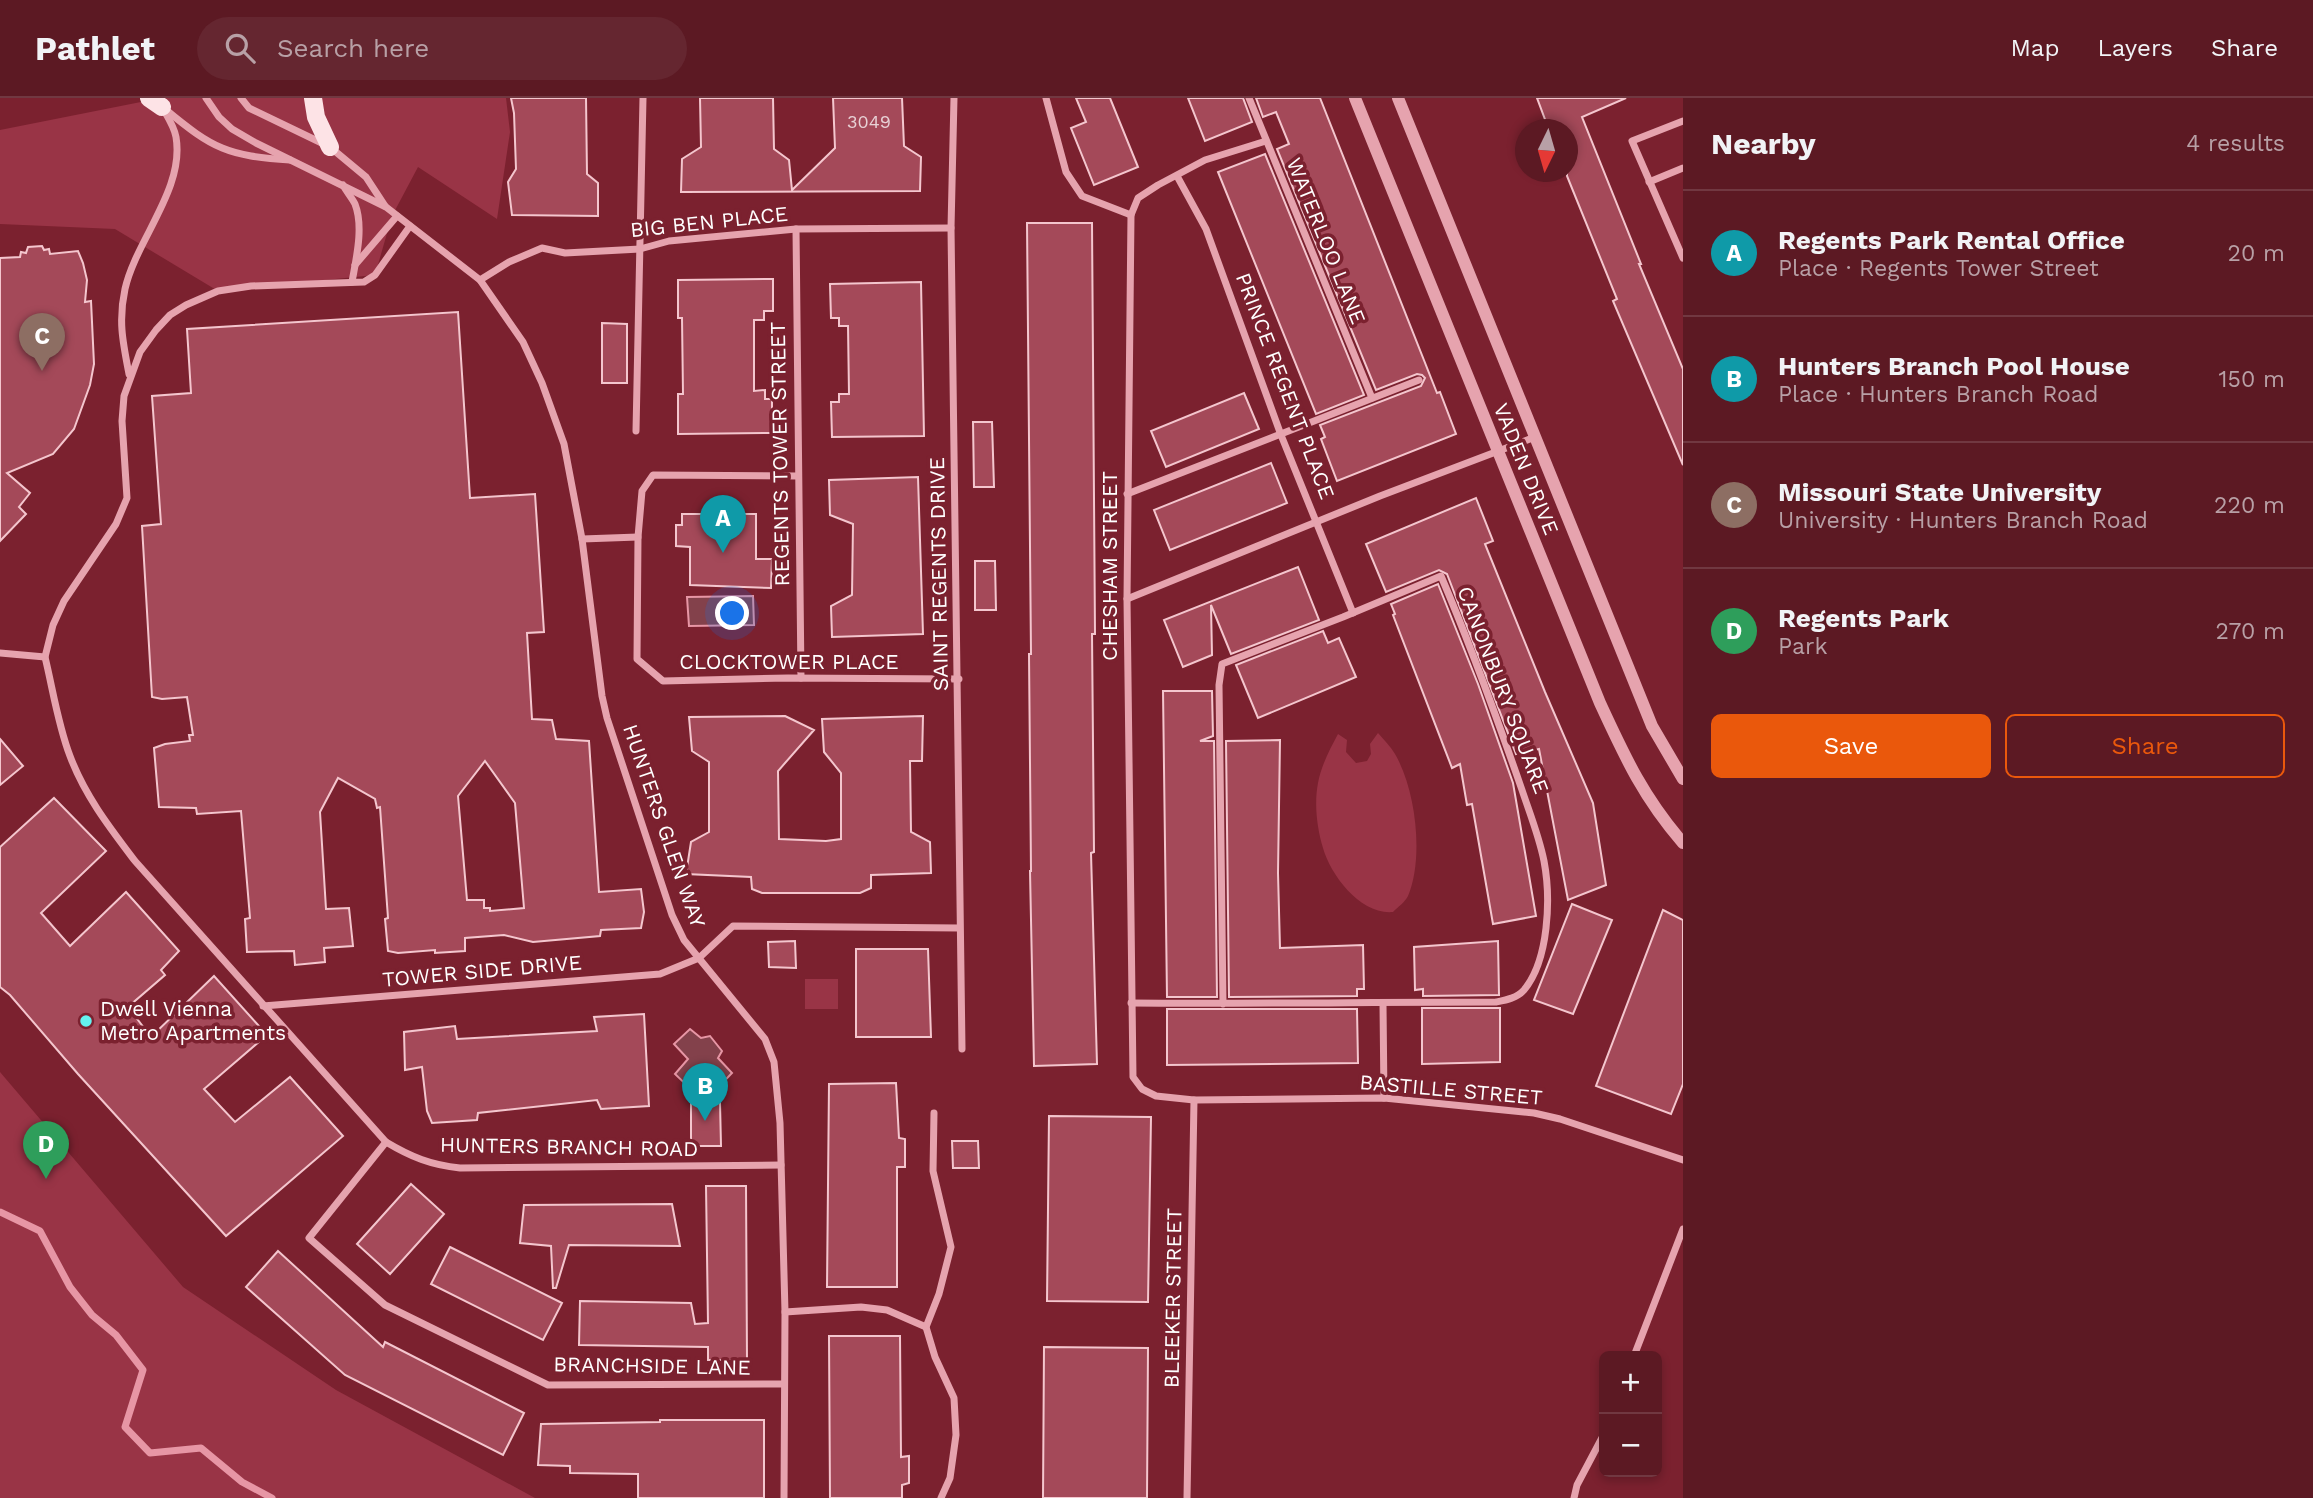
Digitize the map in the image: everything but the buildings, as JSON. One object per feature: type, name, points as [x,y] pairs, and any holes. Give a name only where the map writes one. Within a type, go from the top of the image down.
[{"type":"main road","points":[[313,98],[316,117],[330,147]]},
{"type":"street","name":"HUNTERS GLEN WAY","points":[[206,98],[219,117],[232,129],[386,207],[480,280],[523,342],[542,383],[564,444],[582,539],[601,696],[672,915],[684,940],[765,1039],[774,1062],[780,1123],[785,1312],[784,1498]]},
{"type":"street","name":"HUNTERS GLEN WAY","points":[[241,98],[249,108],[330,147],[366,177],[386,207]]},
{"type":"street","points":[[636,431],[643,98]]},
{"type":"street","name":"SAINT REGENTS DRIVE","points":[[954,98],[951,228],[962,1049]]},
{"type":"street","points":[[1046,98],[1066,172],[1082,196],[1131,215],[1138,198],[1205,160],[1266,141]]},
{"type":"street","name":"WATERLOO LANE","points":[[1249,98],[1372,398]]},
{"type":"street","name":"VADEN DRIVE","points":[[1355,98],[1600,703],[1636,780],[1683,843]]},
{"type":"street","name":"VADEN DRIVE","points":[[1398,98],[1652,726],[1683,779]]},
{"type":"street","name":"HUNTERS GLEN WAY","points":[[155,102],[210,144],[234,154],[293,160]]},
{"type":"street","name":"HUNTERS BRANCH ROAD","points":[[130,376],[120,328],[125,286],[169,186],[177,152],[176,134],[155,102]]},
{"type":"street","points":[[1683,121],[1632,141],[1683,258]]},
{"type":"street","points":[[1649,182],[1683,168]]},
{"type":"street","name":"PRINCE REGENT PLACE","points":[[1177,176],[1206,229],[1281,435],[1353,613]]},
{"type":"street","points":[[342,184],[355,204],[357,219],[352,282]]},
{"type":"street","name":"CHESHAM STREET","points":[[1131,215],[1127,598],[1133,1077]]},
{"type":"street","points":[[355,265],[397,216]]},
{"type":"street","name":"HUNTERS BRANCH ROAD","points":[[410,226],[376,275],[364,282],[251,286],[218,291],[198,298],[170,315],[140,352],[124,396],[122,422],[127,498],[116,524],[64,600],[53,625],[45,657],[70,755],[104,820],[135,861],[386,1142],[411,1157],[436,1166],[460,1168],[781,1165]]},
{"type":"street","name":"BIG BEN PLACE","points":[[480,280],[509,261],[542,248],[565,253],[640,249],[669,241],[796,229],[951,228]]},
{"type":"street","name":"REGENTS TOWER STREET","points":[[796,229],[801,678]]},
{"type":"street","points":[[1127,494],[1419,380]]},
{"type":"street","points":[[1127,598],[1535,437]]},
{"type":"street","points":[[582,539],[638,537],[642,491],[653,475],[798,476]]},
{"type":"street","name":"CLOCKTOWER PLACE","points":[[638,537],[637,659],[663,681],[958,679]]},
{"type":"street","name":"CANONBURY SQUARE","points":[[1131,1003],[1223,1004],[1383,1004],[1496,1002],[1510,1000],[1523,991],[1530,980],[1545,938],[1545,863],[1536,825],[1441,576],[1222,664],[1219,685],[1223,1004]]},
{"type":"street","points":[[0,653],[45,657]]},
{"type":"street","points":[[699,958],[733,926],[959,928]]},
{"type":"street","name":"TOWER SIDE DRIVE","points":[[263,1006],[660,974],[699,958]]},
{"type":"street","points":[[1383,1004],[1384,1098]]},
{"type":"street","name":"BASTILLE STREET","points":[[1133,1077],[1142,1090],[1156,1096],[1194,1100],[1384,1098],[1534,1113],[1683,1160]]},
{"type":"street","name":"BLEEKER STREET","points":[[1187,1498],[1194,1100]]},
{"type":"street","points":[[934,1113],[933,1171],[951,1247],[939,1294],[926,1327],[935,1357],[954,1398],[956,1435],[950,1478],[941,1498]]},
{"type":"street","name":"BRANCHSIDE LANE","points":[[386,1142],[309,1238],[385,1305],[548,1385],[783,1384]]},
{"type":"street","points":[[1636,1351],[1683,1229]]},
{"type":"street","points":[[785,1312],[861,1307],[887,1310],[926,1327]]},
{"type":"street","points":[[1574,1498],[1577,1485],[1599,1443]]},
{"type":"shaded area","points":[[161,98],[506,98],[510,132],[497,219],[418,167],[392,216],[375,275],[218,291],[115,229],[0,224],[0,130]]},
{"type":"shaded area","points":[[753,596],[754,625],[689,626],[687,597]]},
{"type":"shaded area","points":[[1378,733],[1393,751],[1402,769],[1413,805],[1415,824],[1416,863],[1413,880],[1407,898],[1393,912],[1370,907],[1349,892],[1340,881],[1323,848],[1317,816],[1319,777],[1338,734],[1347,740],[1346,752],[1356,763],[1367,761],[1371,754],[1370,744]]},
{"type":"shaded area","points":[[805,979],[838,979],[838,1009],[805,1009]]},
{"type":"shaded area","points":[[690,1029],[701,1038],[710,1036],[722,1051],[718,1058],[732,1073],[712,1094],[696,1094],[675,1074],[688,1059],[674,1044]]},
{"type":"shaded area","points":[[0,1072],[183,1287],[336,1390],[535,1498],[0,1498]]},
{"type":"waterway","points":[[0,1212],[40,1231],[70,1287],[92,1315],[116,1335],[143,1370],[125,1427],[150,1453],[201,1448],[242,1482],[272,1498]]},
{"type":"place","name":"Missouri State University","points":[[42,371]]},
{"type":"place","name":"Regents Park Rental Office","points":[[723,553]]},
{"type":"place","name":"Dwell Vienna Metro Apartments","points":[[86,1021]]},
{"type":"place","name":"Hunters Branch Pool House","points":[[705,1121]]},
{"type":"place","name":"Regents Park","points":[[46,1179]]}]
